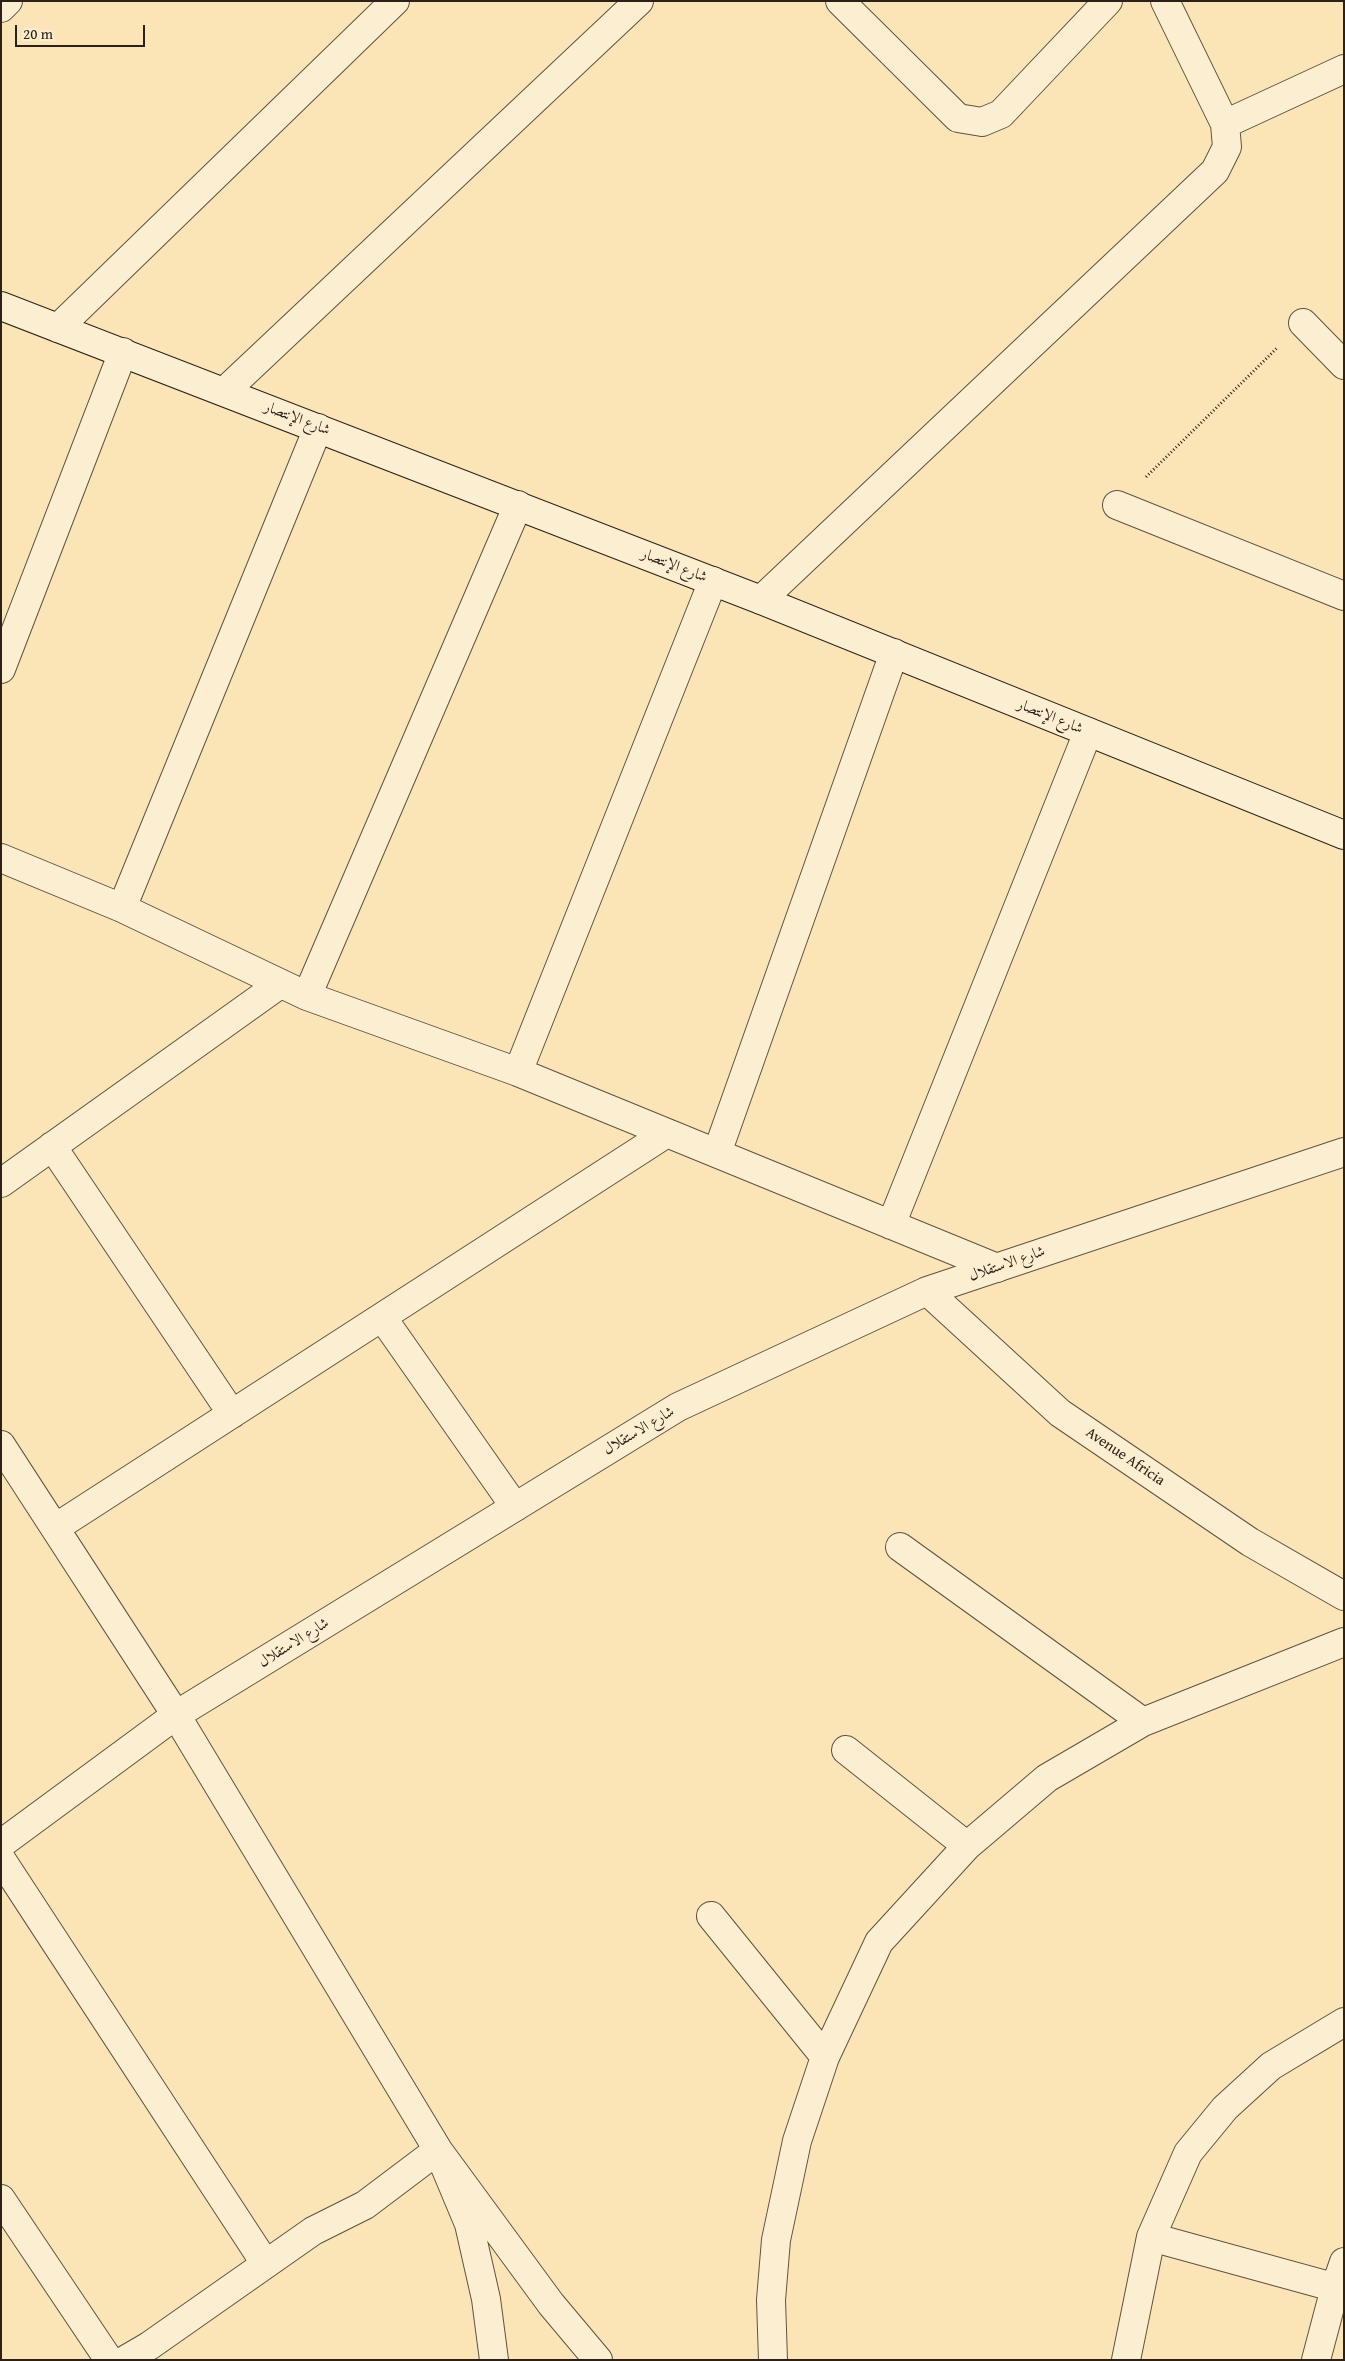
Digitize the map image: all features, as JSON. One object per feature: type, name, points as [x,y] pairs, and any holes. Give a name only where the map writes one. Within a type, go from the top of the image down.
[{"type":"street","points":[[1,8],[8,1]]},
{"type":"street","points":[[58,328],[395,1]]},
{"type":"street","points":[[225,391],[639,1]]},
{"type":"street","points":[[840,1],[958,118],[982,122],[1001,114],[1108,1]]},
{"type":"street","points":[[761,600],[1215,171],[1227,147],[1225,124],[1165,1]]},
{"type":"street","points":[[1225,124],[1344,69]]},
{"type":"street","name":"شارع الإنتصار","points":[[1,306],[225,391],[761,600],[1344,835]]},
{"type":"street","points":[[1303,323],[1344,365]]},
{"type":"street","points":[[1,669],[123,352]]},
{"type":"street","points":[[122,908],[318,428]]},
{"type":"street","points":[[307,996],[518,505]]},
{"type":"street","points":[[1117,505],[1342,593]]},
{"type":"street","points":[[518,1072],[713,582]]},
{"type":"street","points":[[717,1154],[894,654]]},
{"type":"street","points":[[891,1224],[1088,732]]},
{"type":"street","points":[[1,858],[122,908],[307,996],[518,1072],[997,1268]]},
{"type":"street","points":[[1,1183],[280,984]]},
{"type":"street","points":[[55,1528],[667,1133]]},
{"type":"street","points":[[52,1146],[232,1414]]},
{"type":"street","name":"شارع الاستقلال","points":[[1,1844],[176,1715],[678,1407],[927,1291],[1344,1152]]},
{"type":"street","name":"Avenue Africia","points":[[927,1291],[1060,1413],[1250,1542],[1344,1596]]},
{"type":"street","points":[[382,1317],[515,1507]]},
{"type":"street","points":[[1,1444],[176,1715],[438,2150],[550,2304],[598,2360]]},
{"type":"street","points":[[900,1547],[1143,1722]]},
{"type":"street","points":[[772,2360],[771,2300],[776,2240],[797,2141],[824,2057],[879,1942],[967,1846],[1047,1778],[1143,1722],[1344,1642]]},
{"type":"street","points":[[846,1750],[967,1846]]},
{"type":"street","points":[[1,1859],[265,2264]]},
{"type":"street","points":[[711,1916],[824,2057]]},
{"type":"street","points":[[1126,2360],[1151,2237],[1188,2154],[1225,2108],[1270,2066],[1344,2022]]},
{"type":"street","points":[[125,2360],[149,2346],[313,2231],[365,2205],[438,2150]]},
{"type":"street","points":[[438,2150],[469,2224],[486,2299],[494,2360]]},
{"type":"street","points":[[1,2199],[108,2360]]},
{"type":"street","points":[[1151,2237],[1339,2289]]},
{"type":"street","points":[[1316,2360],[1339,2289],[1344,2262]]},
{"type":"path","points":[[1117,505],[1303,323]]}]
